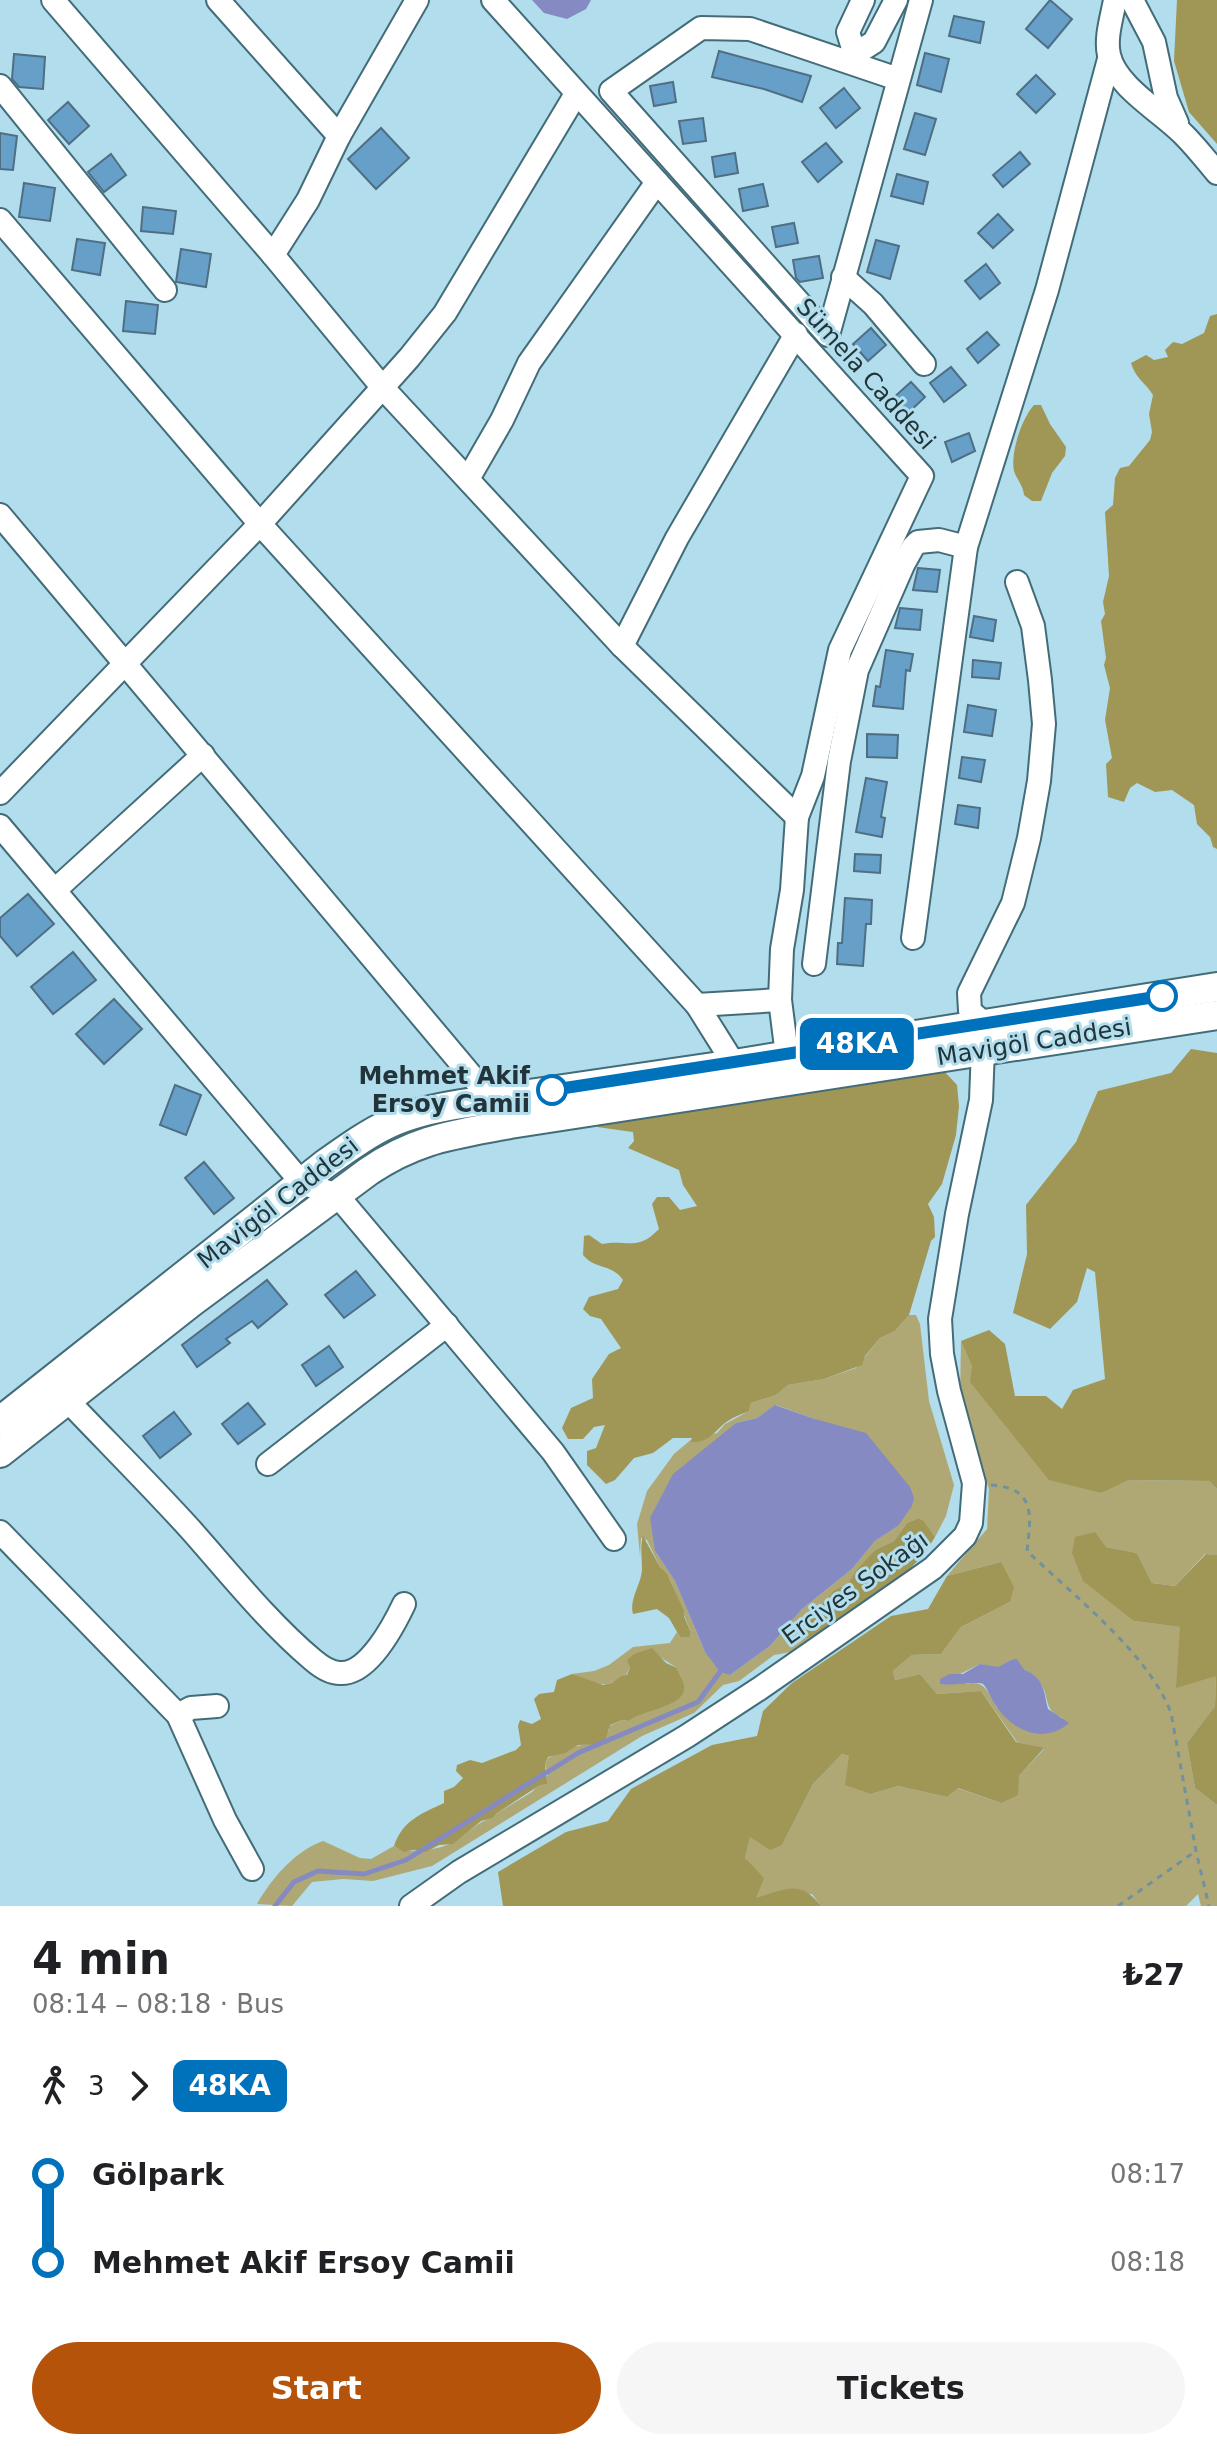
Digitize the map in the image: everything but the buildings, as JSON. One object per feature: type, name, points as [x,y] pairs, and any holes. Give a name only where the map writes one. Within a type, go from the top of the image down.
[{"type":"main road","name":"Mavigöl Caddesi","points":[[0,1453],[192,1302],[337,1195],[393,1155],[436,1138],[984,1036],[1217,987]]},
{"type":"main road","name":"Mavigöl Caddesi","points":[[0,1421],[302,1183],[361,1138],[395,1118],[417,1111],[491,1099],[787,1055],[1217,1015]]},
{"type":"street","points":[[53,0],[383,388],[622,646],[797,817]]},
{"type":"street","points":[[218,0],[339,136]]},
{"type":"street","points":[[273,255],[308,200],[339,136],[417,0]]},
{"type":"street","name":"Sümela Caddesi","points":[[493,0],[922,476],[840,650],[813,776],[797,817],[792,890],[782,949],[780,1000],[787,1055]]},
{"type":"street","points":[[863,0],[848,32],[852,45],[863,49],[874,42],[896,0]]},
{"type":"street","points":[[898,79],[750,29],[701,28],[611,91],[828,335],[921,0]]},
{"type":"street","points":[[913,938],[966,547],[1073,197],[1109,59],[1108,35],[1115,0]]},
{"type":"street","points":[[1132,0],[1154,42],[1166,98],[1184,134]]},
{"type":"street","points":[[1109,59],[1127,84],[1184,134],[1217,173]]},
{"type":"street","points":[[0,86],[165,290]]},
{"type":"street","points":[[0,793],[260,524],[383,388],[445,313],[576,94]]},
{"type":"street","points":[[468,479],[502,420],[529,363],[657,182]]},
{"type":"street","points":[[0,220],[260,524],[697,1005],[734,1064]]},
{"type":"street","points":[[843,277],[873,304],[924,364]]},
{"type":"street","points":[[622,646],[677,538],[796,334]]},
{"type":"street","points":[[0,515],[491,1099]]},
{"type":"street","points":[[814,964],[839,761],[857,670],[913,547],[925,540],[939,540],[966,547]]},
{"type":"street","points":[[984,1036],[970,1011],[969,993],[1013,903],[1039,781],[1044,724],[1033,626],[1017,582]]},
{"type":"street","points":[[55,890],[203,755]]},
{"type":"street","points":[[0,826],[302,1183],[337,1195],[553,1452],[614,1539]]},
{"type":"street","points":[[697,1005],[780,1000]]},
{"type":"street","name":"Erciyes Sokağı","points":[[411,1906],[459,1872],[687,1736],[846,1630],[933,1568],[965,1536],[971,1523],[974,1483],[949,1391],[940,1319],[951,1245],[981,1100],[984,1036]]},
{"type":"street","points":[[268,1464],[447,1325]]},
{"type":"street","points":[[68,1401],[314,1661],[341,1674],[356,1668],[383,1643],[404,1604]]},
{"type":"street","points":[[0,1532],[178,1715],[225,1820],[252,1869]]},
{"type":"street","points":[[178,1715],[191,1708],[217,1706]]},
{"type":"path","points":[[974,1483],[1015,1488],[1025,1499],[1031,1514],[1027,1551],[1130,1650],[1166,1699],[1209,1906]]},
{"type":"path","points":[[1118,1906],[1196,1851]]},
{"type":"shaded area","points":[[1177,0],[1217,0],[1217,144],[1189,112],[1174,61]]},
{"type":"shaded area","points":[[1217,314],[1217,849],[1197,824],[1194,805],[1172,790],[1155,792],[1137,783],[1130,788],[1124,802],[1108,797],[1106,764],[1112,758],[1105,720],[1110,688],[1104,665],[1106,658],[1101,621],[1105,614],[1103,602],[1109,576],[1105,512],[1113,505],[1115,478],[1120,468],[1129,466],[1150,440],[1152,432],[1149,414],[1153,395],[1131,363],[1146,355],[1154,360],[1168,357],[1165,350],[1173,342],[1182,344],[1204,333],[1210,316]]},
{"type":"shaded area","points":[[1034,405],[1041,405],[1066,447],[1065,456],[1052,473],[1041,501],[1032,501],[1024,495],[1013,464],[1018,436]]},
{"type":"shaded area","points":[[1191,1049],[1217,1053],[1217,1489],[1209,1481],[1129,1480],[1102,1493],[1049,1480],[970,1382],[972,1367],[961,1341],[989,1330],[1005,1344],[1015,1396],[1046,1396],[1062,1409],[1073,1390],[1105,1379],[1095,1272],[1087,1268],[1077,1302],[1050,1329],[1013,1313],[1027,1254],[1026,1205],[1076,1142],[1098,1091],[1171,1073]]},
{"type":"shaded area","points":[[943,1070],[957,1085],[959,1106],[956,1135],[942,1184],[928,1204],[934,1217],[935,1237],[931,1241],[909,1315],[895,1331],[880,1338],[865,1356],[862,1365],[824,1379],[788,1385],[776,1395],[751,1403],[749,1411],[727,1421],[702,1441],[673,1438],[653,1453],[634,1458],[615,1480],[606,1484],[587,1465],[587,1451],[596,1448],[605,1425],[594,1427],[583,1439],[568,1439],[562,1428],[571,1408],[593,1398],[592,1379],[609,1354],[621,1348],[601,1319],[590,1316],[583,1309],[589,1297],[618,1289],[623,1280],[583,1255],[584,1236],[589,1235],[602,1244],[638,1243],[659,1229],[652,1204],[657,1197],[669,1197],[680,1210],[697,1206],[683,1185],[679,1170],[628,1148],[634,1141],[633,1132],[597,1127],[605,1120],[665,1116],[677,1110],[715,1107],[722,1102]]},
{"type":"shaded area","points":[[909,1315],[916,1315],[920,1324],[929,1401],[954,1485],[946,1516],[935,1537],[919,1518],[907,1523],[894,1541],[875,1550],[848,1584],[834,1590],[804,1630],[808,1638],[820,1634],[796,1651],[774,1655],[739,1681],[723,1685],[694,1713],[642,1736],[432,1866],[373,1881],[343,1879],[312,1882],[292,1906],[257,1904],[285,1866],[303,1851],[323,1841],[360,1858],[371,1859],[394,1846],[416,1851],[450,1844],[532,1792],[548,1775],[545,1764],[548,1758],[578,1746],[596,1744],[609,1726],[622,1720],[629,1721],[665,1702],[674,1687],[678,1671],[660,1657],[630,1667],[626,1675],[607,1684],[594,1683],[572,1674],[609,1665],[633,1647],[670,1643],[677,1632],[680,1637],[690,1630],[670,1580],[647,1540],[641,1538],[640,1556],[637,1524],[647,1491],[674,1454],[693,1438],[717,1433],[725,1424],[749,1411],[751,1403],[776,1395],[788,1385],[824,1379],[856,1368],[880,1338],[895,1331]],"holes":[[[776,1405],[815,1419],[898,1526],[875,1541],[852,1569],[802,1609],[770,1646],[730,1675],[705,1652],[675,1581],[655,1551],[736,1423],[757,1418]]]},
{"type":"shaded area","points":[[961,1341],[972,1367],[1102,1493],[1129,1480],[1209,1481],[1217,1489],[1217,1555],[1205,1554],[1175,1586],[1152,1583],[1137,1553],[1106,1547],[1134,1621],[1181,1627],[1216,1676],[1215,1706],[1187,1743],[1195,1788],[1217,1805],[1217,1906],[1201,1906],[1198,1894],[1186,1906],[821,1906],[812,1894],[755,1899],[745,1858],[750,1836],[782,1845],[813,1784],[842,1754],[849,1756],[871,1794],[898,1786],[947,1797],[957,1788],[1001,1803],[1019,1776],[1044,1749],[1017,1742],[981,1691],[937,1694],[920,1674],[895,1680],[893,1671],[912,1655],[941,1654],[961,1627],[1010,1602],[1001,1562],[947,1576],[987,1529],[989,1489],[960,1397]],"holes":[[[1013,1659],[1039,1681],[1052,1712],[1064,1718],[997,1708],[982,1686],[967,1684],[956,1676],[980,1664],[997,1668]]]},
{"type":"shaded area","points":[[919,1518],[935,1537],[912,1566],[883,1591],[820,1634],[803,1637],[810,1620],[834,1590],[848,1584],[875,1550],[894,1541],[907,1523]]},
{"type":"shaded area","points":[[1095,1532],[1106,1547],[1137,1553],[1152,1583],[1175,1586],[1206,1554],[1217,1555],[1217,1805],[1195,1788],[1187,1743],[1215,1706],[1216,1676],[1176,1688],[1180,1627],[1134,1621],[1083,1581],[1072,1553],[1075,1537]]},
{"type":"shaded area","points":[[643,1536],[667,1574],[684,1611],[689,1637],[680,1637],[669,1618],[657,1609],[633,1614],[641,1574]]},
{"type":"shaded area","points":[[1001,1562],[1014,1587],[1010,1602],[961,1627],[941,1654],[912,1655],[893,1671],[895,1680],[920,1674],[937,1694],[981,1691],[1016,1742],[1044,1748],[1019,1776],[1018,1795],[1001,1803],[958,1788],[947,1797],[898,1786],[871,1794],[845,1785],[849,1756],[842,1754],[813,1784],[782,1845],[770,1850],[750,1837],[745,1858],[764,1878],[756,1898],[791,1888],[806,1892],[821,1906],[503,1906],[498,1872],[566,1832],[608,1821],[631,1789],[712,1745],[757,1736],[763,1711],[792,1683],[891,1616],[928,1609],[947,1576]]},
{"type":"shaded area","points":[[652,1648],[666,1663],[677,1668],[684,1686],[679,1699],[629,1721],[622,1720],[610,1725],[604,1744],[578,1745],[565,1753],[548,1757],[545,1764],[547,1784],[540,1785],[493,1818],[481,1821],[453,1844],[439,1845],[426,1852],[404,1852],[394,1846],[408,1824],[444,1803],[444,1791],[463,1778],[456,1771],[457,1765],[470,1760],[482,1763],[516,1750],[521,1745],[520,1720],[532,1724],[541,1719],[534,1699],[539,1694],[554,1692],[557,1680],[572,1674],[603,1685],[612,1683],[627,1675],[630,1667],[627,1660]]},
{"type":"water","points":[[532,0],[591,0],[586,9],[567,19],[544,13]]},
{"type":"water","points":[[775,1405],[866,1433],[910,1487],[914,1498],[898,1526],[875,1541],[852,1569],[802,1609],[770,1646],[730,1675],[720,1672],[705,1652],[675,1581],[655,1551],[650,1518],[673,1474],[736,1423],[757,1418]]},
{"type":"water","points":[[1017,1659],[1024,1669],[1039,1680],[1048,1709],[1069,1723],[1049,1733],[1030,1732],[1003,1715],[983,1684],[940,1684],[940,1679],[950,1674],[963,1674],[980,1664],[998,1667]]},
{"type":"waterway","points":[[275,1906],[294,1882],[318,1871],[364,1874],[406,1860],[578,1753],[698,1702],[720,1672]]},
{"type":"bus line","name":"48KA","points":[[552,1090],[1162,996]]},
{"type":"place","name":"Mehmet Akif Ersoy Camii","points":[[552,1090]]}]
